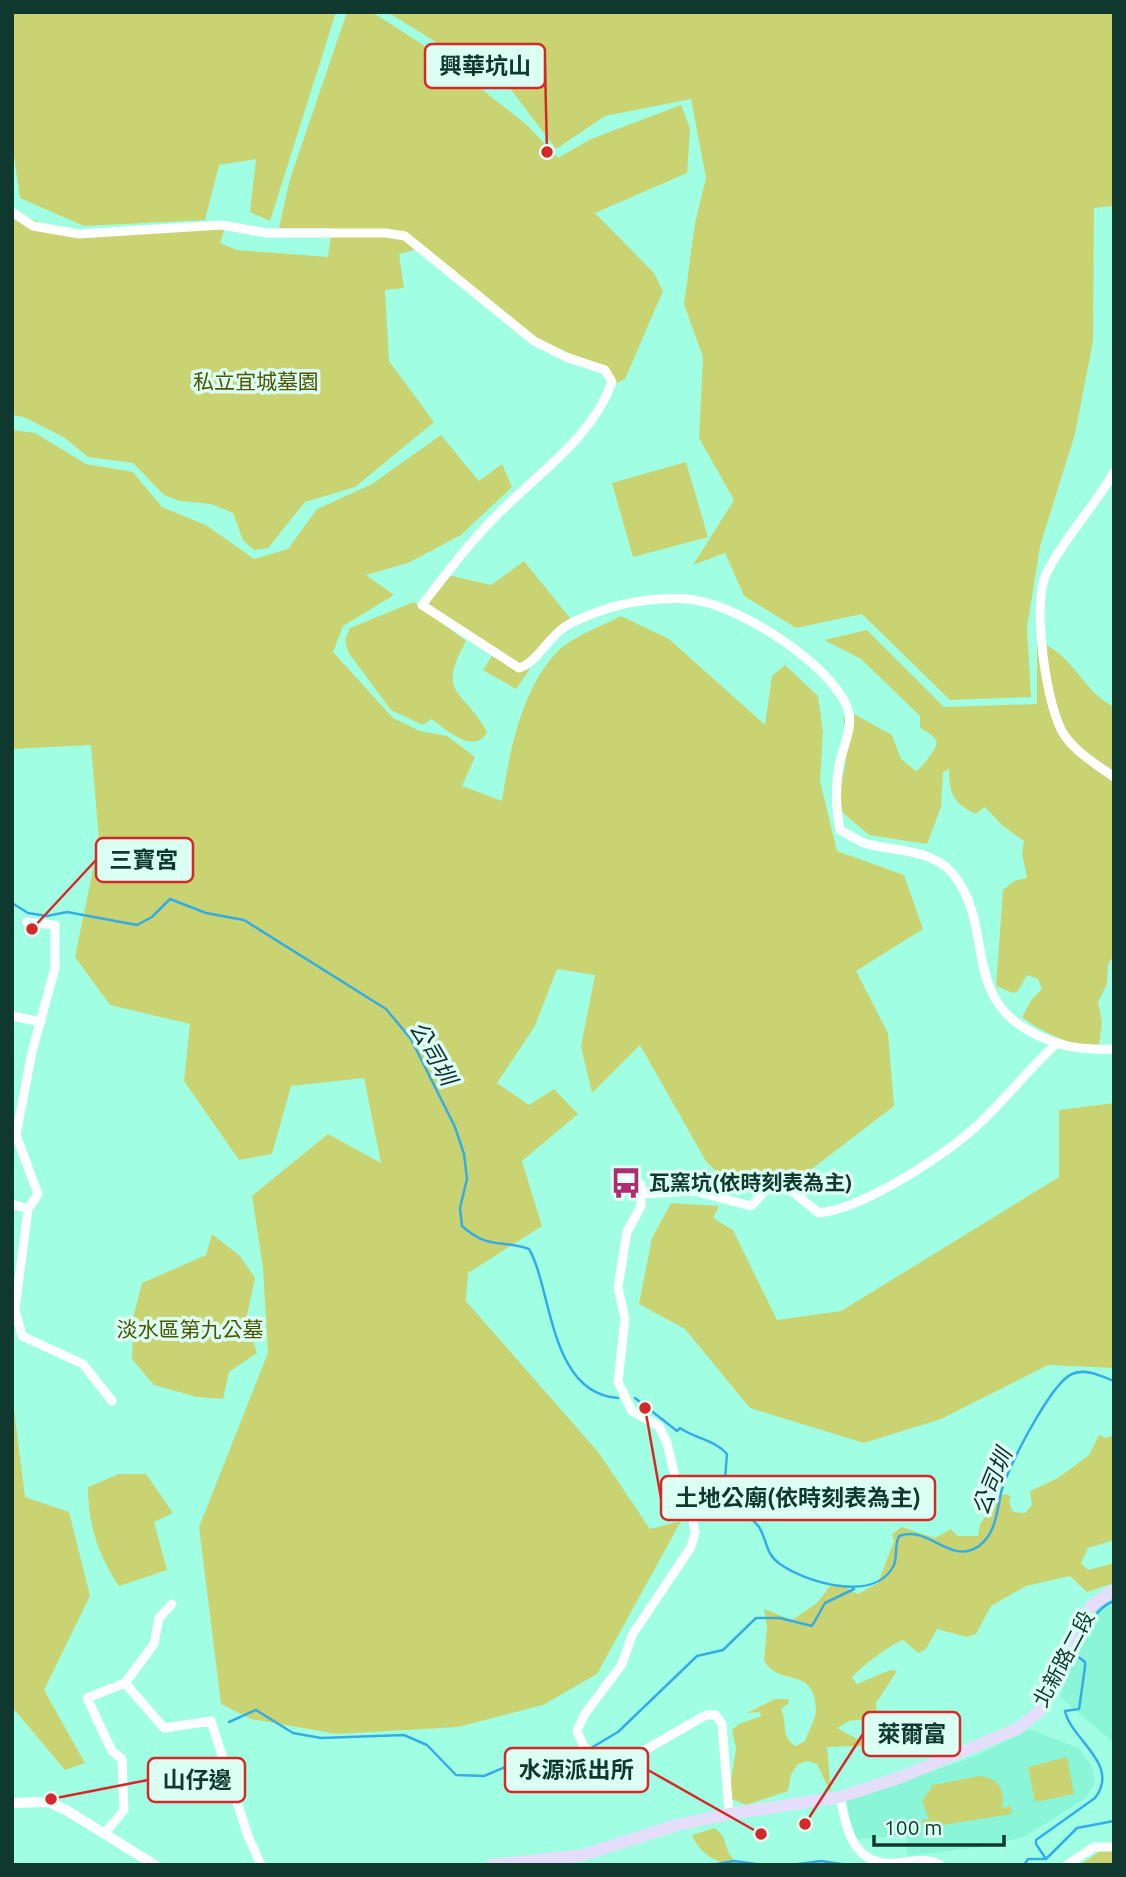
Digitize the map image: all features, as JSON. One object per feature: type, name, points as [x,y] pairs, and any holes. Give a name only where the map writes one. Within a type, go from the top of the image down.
[{"type":"main road","name":"北新路二段","points":[[492,1865],[583,1854],[677,1825],[840,1797],[901,1777],[1017,1729],[1041,1710],[1091,1605],[1113,1590]]},
{"type":"street","points":[[12,212],[33,226],[79,234],[222,225],[266,233],[386,233],[405,236],[534,341],[566,357],[606,370],[612,382],[606,399],[590,422],[462,553],[422,606],[519,668],[528,665],[542,646],[566,626],[603,610],[648,602],[693,600],[719,606],[794,650],[826,676],[848,710],[848,737],[839,765],[836,805],[840,830],[862,842],[931,856],[953,873],[969,901],[993,999],[1008,1018],[1055,1045],[1114,1049]]},
{"type":"street","points":[[1114,472],[1044,577],[1040,646],[1051,706],[1063,735],[1076,749],[1114,777]]},
{"type":"street","points":[[27,922],[55,925],[55,968],[16,1135],[38,1194],[28,1209],[14,1309],[22,1335],[83,1364],[112,1401]]},
{"type":"street","points":[[12,1016],[41,1022]]},
{"type":"street","points":[[641,1194],[694,1191],[751,1206],[767,1189],[788,1188],[819,1213],[836,1211],[906,1176],[979,1124],[1055,1045]]},
{"type":"street","points":[[617,1173],[641,1184],[641,1206],[627,1232],[618,1287],[625,1319],[618,1382],[632,1411],[659,1426],[667,1443],[679,1493],[693,1520],[695,1533],[691,1547],[632,1635],[622,1664],[584,1716],[577,1731],[587,1751],[609,1765],[624,1762],[706,1714],[716,1716],[722,1724],[729,1814]]},
{"type":"street","points":[[12,1204],[28,1209]]},
{"type":"street","points":[[105,1833],[124,1810],[122,1759],[111,1751],[87,1698],[125,1683],[155,1644],[159,1618],[172,1604]]},
{"type":"street","points":[[125,1683],[164,1728],[211,1721],[261,1865]]},
{"type":"street","points":[[840,1797],[850,1839],[862,1855],[883,1862],[919,1860],[940,1865]]},
{"type":"street","points":[[12,1803],[48,1802],[105,1833],[155,1865]]},
{"type":"street","points":[[1067,1865],[1094,1847],[1114,1847]]},
{"type":"shaded area","points":[[1114,1593],[1114,1743],[1060,1697],[1087,1608]]},
{"type":"shaded area","points":[[1029,1729],[1079,1748],[1091,1765],[1095,1783],[1086,1798],[1024,1837],[981,1847],[907,1856],[907,1835],[854,1840],[846,1801],[976,1756]]},
{"type":"green space","points":[[12,12],[336,12],[270,221],[250,212],[256,159],[219,165],[205,220],[84,226],[20,198],[12,143]]},
{"type":"green space","name":"私立宜城墓園","points":[[347,12],[372,12],[439,55],[528,126],[558,158],[591,139],[681,105],[690,129],[687,173],[595,213],[654,273],[663,291],[625,379],[615,384],[610,372],[536,338],[425,247],[399,254],[404,288],[385,290],[389,361],[434,422],[355,487],[305,502],[268,548],[254,550],[243,540],[233,513],[211,504],[180,501],[164,495],[133,463],[88,457],[65,438],[24,417],[12,415],[12,209],[33,220],[78,235],[225,228],[220,243],[237,250],[328,257],[332,228],[279,228],[290,179]]},
{"type":"green space","points":[[387,12],[1114,12],[1114,206],[1094,208],[1093,341],[1075,434],[1040,546],[1027,628],[1031,697],[950,700],[862,614],[796,628],[744,596],[725,553],[693,565],[734,500],[699,438],[703,357],[684,304],[695,223],[706,178],[691,99],[605,116],[556,149],[509,87]]},
{"type":"green space","points":[[12,430],[35,433],[86,464],[133,472],[162,507],[206,525],[254,559],[288,549],[317,509],[372,484],[441,435],[479,481],[502,464],[512,487],[461,535],[408,563],[366,575],[394,595],[343,626],[333,652],[393,718],[420,731],[447,736],[475,757],[462,786],[502,801],[513,742],[535,682],[559,650],[572,640],[621,616],[669,639],[765,725],[772,676],[785,665],[818,696],[823,732],[820,781],[837,851],[904,875],[923,929],[856,971],[888,1033],[894,1106],[804,1175],[728,1181],[707,1163],[640,1045],[592,1093],[581,1046],[595,975],[557,969],[535,1026],[497,1083],[529,1105],[554,1089],[578,1114],[522,1161],[542,1226],[468,1273],[466,1301],[599,1453],[650,1529],[681,1521],[597,1674],[543,1705],[458,1727],[337,1734],[251,1719],[221,1704],[199,1527],[268,1353],[263,1268],[252,1196],[328,1134],[381,1163],[364,1078],[291,1086],[272,1154],[239,1160],[184,1081],[190,1024],[110,1005],[75,957],[99,840],[91,745],[12,749]]},
{"type":"green space","points":[[686,462],[708,537],[633,557],[612,483]]},
{"type":"green space","points":[[524,561],[570,618],[521,666],[425,605],[448,575],[491,585]]},
{"type":"green space","points":[[414,602],[466,641],[457,659],[453,682],[456,691],[487,732],[475,742],[452,734],[431,719],[423,725],[391,710],[348,652],[345,639],[350,628]]},
{"type":"green space","points":[[867,630],[944,707],[1037,704],[1037,641],[1060,654],[1094,692],[1114,707],[1114,956],[1108,964],[1107,984],[1098,1002],[1102,1022],[1099,1047],[1058,1038],[1022,1017],[1032,999],[1042,989],[1038,979],[1027,975],[1018,991],[1013,993],[996,986],[1003,890],[1014,881],[1027,878],[1022,853],[1024,841],[1002,825],[985,807],[975,814],[961,805],[951,790],[949,769],[943,772],[941,807],[927,844],[869,835],[843,813],[840,792],[847,732],[843,719],[854,714],[892,735],[901,759],[916,771],[924,764],[936,744],[932,735],[920,728],[920,716],[861,659],[824,640]]},
{"type":"green space","points":[[493,654],[518,671],[530,669],[516,689],[483,670]]},
{"type":"green space","points":[[1114,1103],[1114,1368],[1048,1365],[941,1419],[864,1443],[750,1408],[685,1329],[639,1304],[652,1238],[671,1203],[719,1206],[713,1218],[733,1230],[777,1320],[841,1311],[1059,1177],[1059,1110]]},
{"type":"green space","name":"淡水區第九公墓","points":[[212,1234],[240,1256],[255,1278],[246,1320],[257,1353],[229,1372],[223,1399],[197,1397],[154,1385],[132,1359],[134,1314],[142,1283],[206,1255]]},
{"type":"green space","points":[[12,1394],[25,1497],[69,1512],[90,1596],[44,1690],[85,1763],[65,1770],[12,1707]]},
{"type":"green space","points":[[1099,1435],[1106,1438],[1114,1435],[1114,1540],[1088,1548],[1081,1563],[1088,1570],[1114,1563],[1114,1583],[1087,1592],[1070,1576],[1026,1586],[991,1606],[976,1634],[967,1637],[937,1629],[926,1649],[918,1653],[903,1640],[898,1642],[852,1678],[857,1684],[890,1670],[897,1671],[876,1703],[876,1718],[849,1721],[837,1728],[859,1740],[883,1724],[893,1722],[889,1745],[827,1747],[831,1793],[817,1764],[808,1761],[798,1764],[791,1774],[788,1791],[746,1805],[732,1799],[729,1794],[736,1748],[732,1730],[739,1724],[761,1716],[760,1712],[747,1713],[775,1699],[788,1699],[789,1703],[781,1709],[788,1739],[796,1746],[805,1741],[816,1713],[814,1695],[809,1686],[778,1673],[764,1660],[767,1628],[764,1609],[792,1620],[817,1603],[830,1586],[842,1585],[858,1594],[878,1583],[894,1541],[892,1534],[902,1527],[935,1538],[951,1529],[958,1536],[978,1536],[980,1524],[999,1496],[1005,1494],[1011,1496],[1009,1502],[1013,1512],[1025,1513],[1032,1505],[1030,1491],[1058,1478],[1089,1455]]},
{"type":"green space","points":[[119,1474],[146,1474],[173,1513],[154,1522],[167,1570],[119,1586],[105,1563],[96,1539],[90,1514],[88,1487]]},
{"type":"green space","points":[[1067,1757],[1074,1794],[1035,1802],[1028,1767]]},
{"type":"green space","points":[[979,1776],[996,1782],[1003,1795],[1002,1808],[1011,1806],[1012,1814],[923,1828],[922,1820],[929,1819],[922,1801],[933,1785]]},
{"type":"green space","points":[[715,1828],[723,1836],[729,1854],[739,1865],[711,1858],[695,1842],[692,1835]]},
{"type":"green space","points":[[1102,1850],[1114,1851],[1114,1865],[1080,1865]]},
{"type":"waterway","name":"公司圳","points":[[12,903],[28,913],[47,916],[67,912],[137,925],[152,917],[170,899],[206,913],[244,920],[386,1009],[411,1039],[455,1127],[464,1154],[467,1179],[460,1208],[462,1226],[487,1241],[529,1249],[537,1266],[556,1337],[566,1359],[578,1379],[595,1392],[618,1398]]},
{"type":"waterway","name":"公司圳","points":[[635,1398],[677,1431],[680,1428],[717,1446],[727,1454],[724,1491],[727,1506],[756,1523],[775,1560],[805,1577],[838,1586],[855,1587],[883,1578],[893,1567],[899,1536],[921,1536],[959,1551],[969,1551],[979,1546],[992,1528],[1011,1466],[1030,1428],[1053,1393],[1063,1381],[1077,1372],[1093,1373],[1114,1381]]},
{"type":"waterway","points":[[591,1748],[618,1732],[697,1656],[723,1650],[756,1618],[780,1618],[812,1626],[825,1603],[854,1589]]},
{"type":"waterway","name":"公司圳","points":[[1046,1859],[1036,1840],[1095,1798],[1101,1786],[1099,1763],[1069,1722],[1065,1711],[1079,1709],[1085,1662],[1076,1655],[1086,1631],[1100,1610],[1114,1601]]},
{"type":"waterway","points":[[229,1722],[256,1710],[293,1733],[321,1738],[404,1735],[427,1745],[456,1775],[484,1776],[536,1754],[575,1758],[586,1752]]},
{"type":"waterway","points":[[1024,1865],[1028,1859],[1046,1859],[1077,1828],[1114,1821]]},
{"type":"waterway","points":[[711,1865],[734,1861],[763,1865]]},
{"type":"waterway","points":[[791,1865],[821,1861],[848,1865]]},
{"type":"place","name":"興華坑山","points":[[547,152]]},
{"type":"place","name":"三寶宮","points":[[32,929]]},
{"type":"place","name":"瓦窯坑(依時刻表為主)","points":[[626,1183]]},
{"type":"place","name":"土地公廟(依時刻表為主)","points":[[645,1408]]},
{"type":"place","name":"山仔邊","points":[[51,1799]]},
{"type":"place","name":"萊爾富","points":[[805,1824]]},
{"type":"place","name":"水源派出所","points":[[761,1834]]}]
